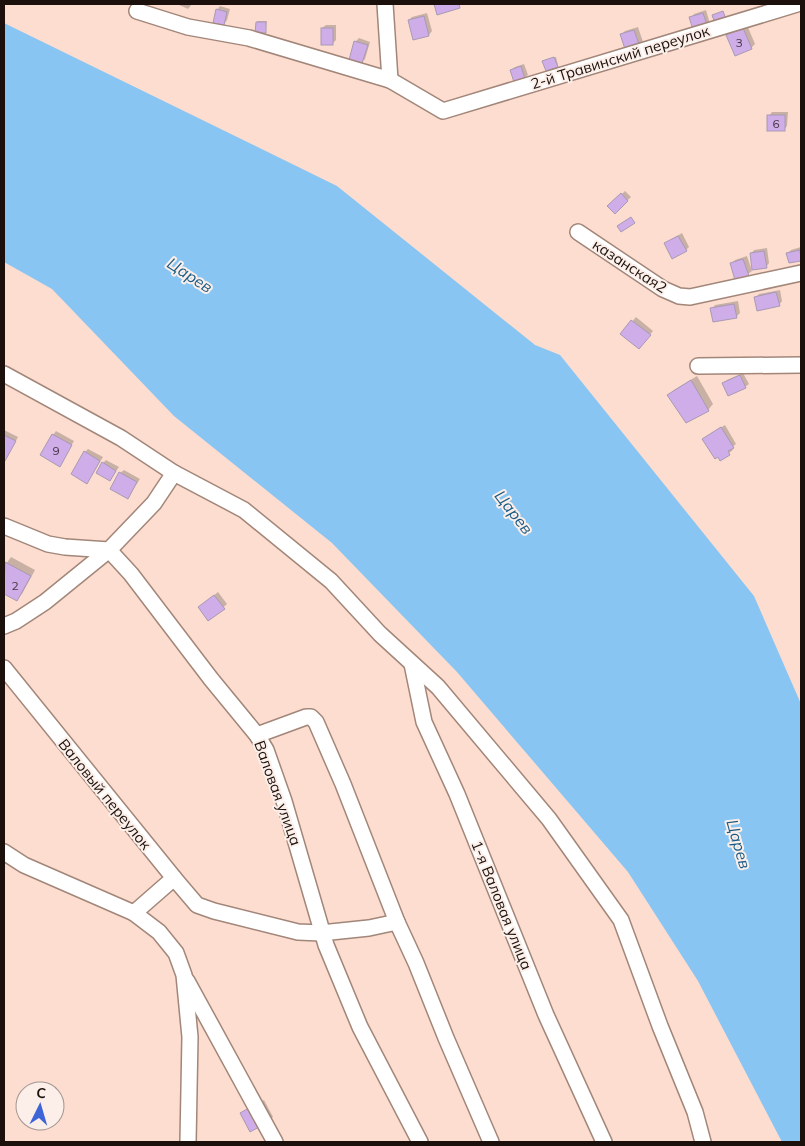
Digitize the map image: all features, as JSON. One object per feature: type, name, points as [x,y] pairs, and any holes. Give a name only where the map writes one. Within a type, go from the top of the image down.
[{"type":"street","points":[[138,11],[188,26],[249,38],[390,80],[387,4]]},
{"type":"street","name":"2-й Травинский переулок","points":[[390,80],[443,111],[797,4]]},
{"type":"street","name":"казанская2","points":[[578,232],[663,289],[679,296],[700,295],[801,272]]},
{"type":"street","points":[[698,366],[801,365]]},
{"type":"street","points":[[4,374],[121,438],[174,473],[244,510],[332,580],[380,634],[438,687],[549,818],[621,920],[660,1026],[695,1112],[703,1142]]},
{"type":"street","points":[[4,626],[16,621],[45,602],[109,550],[154,503],[174,473]]},
{"type":"street","points":[[4,526],[48,544],[109,550]]},
{"type":"street","name":"Валовая улица","points":[[109,550],[131,574],[210,679],[258,735],[266,750],[284,801],[321,932],[360,1027],[420,1142]]},
{"type":"street","name":"1-я Валовая улица","points":[[412,664],[424,722],[457,794],[546,1015],[604,1142]]},
{"type":"street","name":"Валовый переулок","points":[[4,668],[119,812],[197,905],[298,932],[369,928],[397,922]]},
{"type":"street","points":[[258,735],[306,717],[314,720],[343,784],[397,922],[491,1142]]},
{"type":"street","points":[[4,852],[24,866],[134,912],[169,942],[176,953],[184,976],[275,1142]]},
{"type":"street","points":[[134,912],[174,878]]},
{"type":"street","points":[[184,976],[190,1037],[188,1142]]},
{"type":"water","name":"Царев","points":[[4,23],[337,186],[535,345],[560,355],[754,596],[801,704],[801,1142],[782,1142],[698,981],[628,872],[457,672],[332,543],[174,416],[52,289],[4,262]]},
{"type":"building","points":[[434,4],[459,4],[460,8],[437,15]]},
{"type":"building","points":[[216,9],[227,12],[224,25],[213,23]]},
{"type":"building","points":[[723,11],[727,22],[716,26],[712,15]]},
{"type":"building","points":[[703,13],[708,28],[694,33],[689,17]]},
{"type":"building","points":[[424,16],[429,36],[413,40],[408,20]]},
{"type":"building","points":[[256,22],[266,22],[266,33],[255,33]]},
{"type":"building","points":[[321,28],[333,28],[333,45],[321,45]]},
{"type":"building","points":[[743,28],[752,49],[735,56],[726,35]]},
{"type":"building","points":[[634,30],[640,47],[626,52],[620,34]]},
{"type":"building","points":[[354,41],[368,45],[362,63],[349,60]]},
{"type":"building","points":[[554,57],[558,67],[546,71],[542,61]]},
{"type":"building","points":[[521,66],[525,79],[514,82],[510,70]]},
{"type":"building","points":[[767,115],[785,115],[785,131],[767,131]]},
{"type":"building","points":[[621,193],[628,201],[615,214],[607,206]]},
{"type":"building","points":[[631,217],[635,223],[621,232],[617,226]]},
{"type":"building","points":[[678,236],[687,251],[672,259],[664,243]]},
{"type":"building","points":[[800,250],[801,261],[789,263],[786,253]]},
{"type":"building","points":[[764,251],[767,268],[752,270],[750,253]]},
{"type":"building","points":[[743,259],[749,276],[735,280],[730,263]]},
{"type":"building","points":[[776,292],[780,306],[757,311],[754,297]]},
{"type":"building","points":[[734,304],[737,318],[713,322],[710,308]]},
{"type":"building","points":[[631,320],[651,335],[639,349],[620,334]]},
{"type":"building","points":[[740,375],[746,388],[728,396],[722,383]]},
{"type":"building","points":[[691,380],[709,411],[686,423],[667,395]]},
{"type":"building","points":[[721,427],[734,448],[728,451],[730,455],[720,461],[718,457],[715,459],[702,439]]},
{"type":"building","points":[[52,434],[72,445],[60,467],[40,455]]},
{"type":"building","points":[[4,435],[16,441],[5,461],[4,460]]},
{"type":"building","points":[[84,451],[100,461],[87,484],[71,474]]},
{"type":"building","points":[[102,462],[116,471],[110,481],[96,473]]},
{"type":"building","points":[[119,472],[137,482],[128,499],[110,489]]},
{"type":"building","points":[[5,562],[31,576],[17,601],[4,594]]},
{"type":"building","points":[[214,595],[225,609],[208,621],[198,607]]},
{"type":"building","points":[[260,1102],[270,1121],[250,1132],[240,1113]]}]
